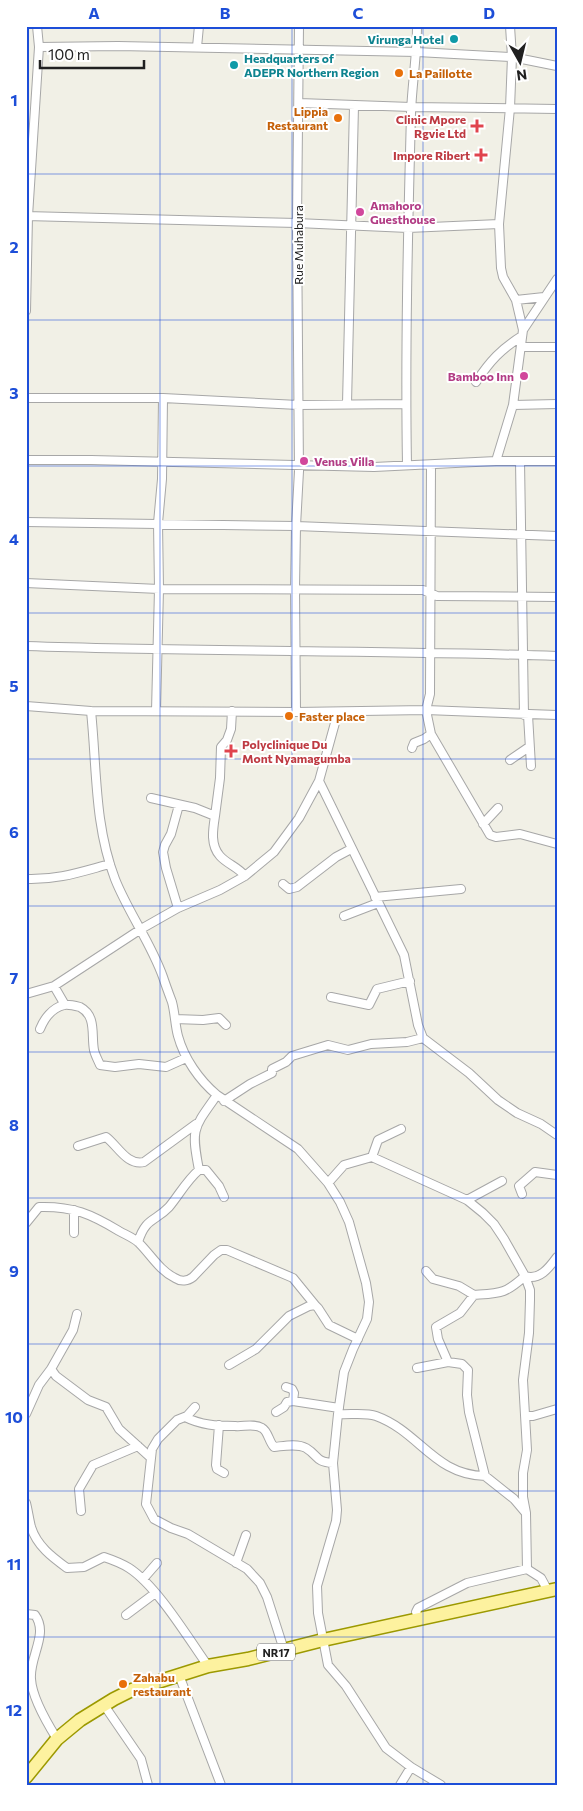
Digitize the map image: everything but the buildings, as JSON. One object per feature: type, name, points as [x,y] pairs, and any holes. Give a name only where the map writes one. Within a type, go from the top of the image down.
[{"type":"main road","name":"NR17","points":[[26,1777],[30,1764],[80,1720],[132,1690],[208,1666],[248,1659],[323,1640],[553,1590]]},
{"type":"street","points":[[26,311],[27,216],[39,47],[37,26]]},
{"type":"street","points":[[197,47],[199,26]]},
{"type":"street","name":"Rue Muhabura","points":[[296,712],[295,588],[299,464],[297,223],[299,26]]},
{"type":"street","points":[[407,465],[408,228],[411,107],[418,52],[417,26]]},
{"type":"street","points":[[496,461],[513,405],[522,333],[516,300],[503,277],[501,268],[499,224],[510,108],[512,54],[510,26]]},
{"type":"street","points":[[512,54],[515,26]]},
{"type":"street","points":[[39,47],[197,47],[512,54],[557,66]]},
{"type":"street","points":[[299,104],[557,109]]},
{"type":"street","points":[[347,404],[354,106]]},
{"type":"street","points":[[27,216],[297,223],[408,228],[499,224]]},
{"type":"street","points":[[476,382],[492,359],[522,333],[557,279]]},
{"type":"street","points":[[516,300],[544,297]]},
{"type":"street","points":[[521,347],[557,347]]},
{"type":"street","points":[[26,398],[163,398],[298,405],[406,404]]},
{"type":"street","points":[[156,711],[159,589],[158,523],[162,462],[163,398]]},
{"type":"street","points":[[513,405],[557,404]]},
{"type":"street","points":[[26,460],[299,464],[367,467],[496,461],[557,461]]},
{"type":"street","points":[[520,461],[523,655],[531,766]]},
{"type":"street","points":[[431,465],[430,694],[426,710],[431,734],[490,835],[496,837],[520,834],[557,844]]},
{"type":"street","points":[[26,522],[386,528],[431,532],[557,536]]},
{"type":"street","points":[[26,583],[159,589],[295,588],[423,590],[437,596],[557,597]]},
{"type":"street","points":[[26,646],[157,650],[430,652],[557,656]]},
{"type":"street","points":[[26,706],[91,711],[338,712],[426,710],[557,715]]},
{"type":"street","points":[[91,711],[96,797],[110,864],[161,972],[172,1004],[178,1035],[186,1058],[208,1088],[224,1101],[298,1149],[328,1183],[340,1202],[349,1222],[366,1283],[369,1302],[367,1319],[344,1372],[338,1411],[334,1463],[336,1521],[317,1586],[318,1613],[328,1665],[346,1686],[386,1748],[411,1767],[441,1785]]},
{"type":"street","points":[[232,712],[231,729],[221,747],[220,778],[213,840],[220,857],[239,869],[245,876]]},
{"type":"street","points":[[26,994],[54,986],[141,929],[178,908],[220,890],[245,876],[274,852],[299,818],[319,781],[338,712]]},
{"type":"street","points":[[412,748],[414,743],[431,734]]},
{"type":"street","points":[[510,760],[529,747]]},
{"type":"street","points":[[319,781],[404,955],[418,1025],[423,1038],[469,1073],[498,1100],[557,1135]]},
{"type":"street","points":[[151,798],[167,800],[215,816]]},
{"type":"street","points":[[178,908],[166,868],[164,852],[179,805]]},
{"type":"street","points":[[483,824],[498,808]]},
{"type":"street","points":[[283,884],[289,889],[297,888],[336,857],[352,849]]},
{"type":"street","points":[[26,879],[47,880],[110,864]]},
{"type":"street","points":[[344,916],[377,900],[461,888]]},
{"type":"street","points":[[331,997],[369,1005],[378,989],[410,981]]},
{"type":"street","points":[[54,986],[65,1005]]},
{"type":"street","points":[[40,1030],[44,1020],[51,1012],[65,1005],[78,1006],[85,1011],[90,1019],[93,1027],[94,1051],[100,1064],[115,1067],[139,1064],[166,1066],[186,1058]]},
{"type":"street","points":[[175,1019],[202,1020],[219,1018],[226,1025]]},
{"type":"street","points":[[224,1101],[250,1084],[272,1073],[272,1069],[286,1062],[292,1056],[303,1052],[328,1046],[348,1050],[370,1044],[407,1042],[423,1038]]},
{"type":"street","points":[[78,1146],[106,1137],[132,1161],[144,1162],[196,1124],[217,1095]]},
{"type":"street","points":[[196,1124],[193,1139],[199,1170]]},
{"type":"street","points":[[372,1156],[378,1140],[401,1129]]},
{"type":"street","points":[[328,1183],[344,1164],[372,1156],[466,1200],[494,1224],[525,1276],[530,1290],[523,1380],[527,1450],[522,1473],[522,1497],[526,1513],[527,1569]]},
{"type":"street","points":[[138,1242],[141,1231],[149,1221],[166,1210],[199,1170],[206,1170],[219,1186],[224,1197]]},
{"type":"street","points":[[522,1194],[519,1186],[535,1172],[557,1175]]},
{"type":"street","points":[[466,1200],[502,1181]]},
{"type":"street","points":[[26,1223],[39,1207],[52,1206],[96,1216],[138,1242],[158,1265],[182,1281],[190,1280],[221,1250],[233,1251],[293,1278],[318,1308],[329,1325],[358,1339]]},
{"type":"street","points":[[74,1210],[74,1232]]},
{"type":"street","points":[[525,1276],[531,1278],[541,1275],[557,1257]]},
{"type":"street","points":[[426,1271],[433,1279],[459,1286],[474,1295],[502,1293],[525,1276]]},
{"type":"street","points":[[448,1362],[438,1339],[436,1327],[460,1313],[474,1295]]},
{"type":"street","points":[[229,1364],[256,1349],[289,1316],[315,1305]]},
{"type":"street","points":[[26,1414],[39,1385],[51,1369],[73,1330],[77,1314]]},
{"type":"street","points":[[416,1368],[448,1362],[462,1364],[468,1370],[468,1403],[485,1476]]},
{"type":"street","points":[[51,1369],[56,1376],[88,1400],[106,1407],[119,1429],[150,1457]]},
{"type":"street","points":[[286,1387],[292,1388],[294,1392],[293,1401]]},
{"type":"street","points":[[276,1412],[284,1407],[287,1402],[293,1401],[338,1411],[374,1416],[394,1424],[411,1436],[443,1465],[454,1471],[471,1476],[485,1476],[514,1499],[526,1513]]},
{"type":"street","points":[[195,1407],[188,1416],[177,1420],[158,1439],[152,1449],[146,1504],[154,1519],[188,1534],[247,1569],[260,1583],[267,1597],[284,1650]]},
{"type":"street","points":[[525,1416],[533,1416],[557,1409]]},
{"type":"street","points":[[185,1417],[198,1424],[255,1426],[263,1428],[269,1442],[274,1447],[291,1445],[303,1447],[323,1462],[334,1463]]},
{"type":"street","points":[[219,1425],[216,1465],[217,1469],[224,1473]]},
{"type":"street","points":[[81,1511],[79,1489],[93,1465],[138,1446]]},
{"type":"street","points":[[26,1503],[32,1528],[38,1541],[48,1553],[67,1568],[84,1567],[104,1557],[124,1566],[143,1580],[208,1666]]},
{"type":"street","points":[[236,1563],[246,1535]]},
{"type":"street","points":[[143,1580],[157,1563]]},
{"type":"street","points":[[419,1619],[416,1612],[418,1608],[466,1583],[527,1569],[541,1578],[553,1590]]},
{"type":"street","points":[[126,1615],[154,1594]]},
{"type":"street","points":[[26,1614],[35,1615],[41,1626],[29,1686],[57,1739]]},
{"type":"street","points":[[179,1675],[221,1785]]},
{"type":"street","points":[[104,1705],[141,1759],[148,1785]]},
{"type":"street","points":[[400,1785],[411,1767]]},
{"type":"place","name":"Virunga Hotel","points":[[454,39]]},
{"type":"place","name":"Headquarters of ADEPR Northern Region","points":[[234,65]]},
{"type":"place","name":"La Paillotte","points":[[399,73]]},
{"type":"place","name":"Lippia Restaurant","points":[[338,118]]},
{"type":"place","name":"Clinic Mpore Rgvie Ltd","points":[[477,126]]},
{"type":"place","name":"Impore Ribert","points":[[481,155]]},
{"type":"place","name":"Amahoro Guesthouse","points":[[360,212]]},
{"type":"place","name":"Bamboo Inn","points":[[524,376]]},
{"type":"place","name":"Venus Villa","points":[[304,461]]},
{"type":"place","name":"Faster place","points":[[289,716]]},
{"type":"place","name":"Polyclinique Du Mont Nyamagumba","points":[[231,751]]},
{"type":"place","name":"Zahabu restaurant","points":[[123,1684]]}]
